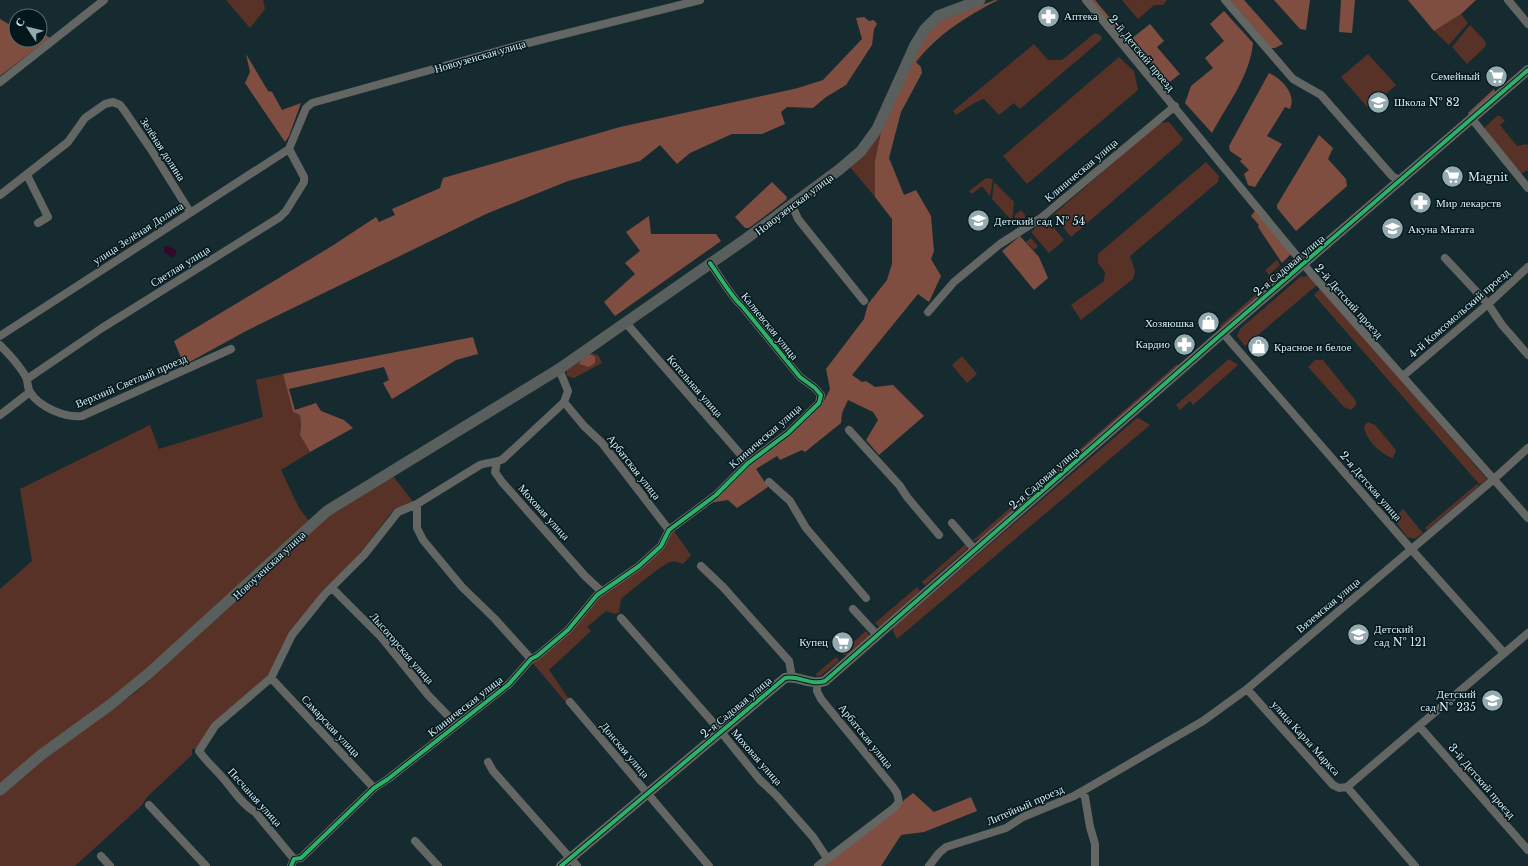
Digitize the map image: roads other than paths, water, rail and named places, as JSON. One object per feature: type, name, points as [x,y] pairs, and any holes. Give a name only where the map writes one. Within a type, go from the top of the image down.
[{"type":"main road","name":"Новоузенская улица","points":[[0,790],[40,755],[110,705],[148,674],[327,511],[559,369],[792,205],[840,169],[869,140],[877,129],[915,45],[932,20],[952,10],[980,0]]},
{"type":"street","points":[[0,82],[104,0]]},
{"type":"street","name":"Новоузенская улица","points":[[289,150],[306,108],[312,104],[516,46],[700,0]]},
{"type":"street","name":"2-й Детский проезд","points":[[1086,0],[1304,264],[1528,518]]},
{"type":"street","points":[[1225,0],[1293,79],[1321,95],[1392,176],[1401,181]]},
{"type":"street","points":[[1508,0],[1528,24]]},
{"type":"street","name":"2-я Садовая улица","points":[[817,683],[825,681],[1223,333],[1528,70]]},
{"type":"street","name":"Зелёная долина","points":[[27,175],[68,142],[86,118],[105,104],[113,102],[120,105],[124,110],[190,212]]},
{"type":"street","name":"Клиническая улица","points":[[928,312],[954,282],[1000,244],[1041,218],[1174,106]]},
{"type":"street","points":[[1472,119],[1528,188]]},
{"type":"street","name":"улица Зелёная Долина","points":[[0,336],[190,212],[289,150]]},
{"type":"street","name":"Светлая улица","points":[[27,379],[102,328],[286,211],[304,182],[304,177],[289,150]]},
{"type":"street","points":[[0,196],[27,175],[48,217],[38,223]]},
{"type":"street","points":[[792,205],[798,219],[864,301]]},
{"type":"street","points":[[1445,258],[1488,304],[1502,325],[1528,355]]},
{"type":"street","name":"Каляевская улица","points":[[710,263],[729,289],[735,301],[742,306],[800,377],[815,388],[821,395]]},
{"type":"street","name":"4-й Комсомольский проезд","points":[[1403,376],[1488,304],[1528,266]]},
{"type":"street","name":"Котельная улица","points":[[626,323],[748,462]]},
{"type":"street","name":"2-я Детская улица","points":[[1223,333],[1411,549],[1504,653]]},
{"type":"street","points":[[0,345],[27,379],[30,392],[0,415]]},
{"type":"street","name":"Верхний Светлый проезд","points":[[30,392],[52,411],[67,416],[82,416],[231,349]]},
{"type":"street","points":[[271,678],[292,635],[332,588],[364,555],[398,512],[417,504],[480,465],[490,462],[497,462],[564,402],[568,391],[559,369]]},
{"type":"street","name":"Клиническая улица","points":[[296,863],[374,788],[388,779],[456,724],[509,684],[531,659],[538,656],[568,630],[601,591],[639,566],[662,546],[669,530],[716,495],[748,462],[788,433],[819,403],[821,395]]},
{"type":"street","name":"Арбатская улица","points":[[564,402],[584,426],[602,443],[669,530]]},
{"type":"street","points":[[850,430],[900,486],[907,497],[939,535]]},
{"type":"street","name":"Вяземская улица","points":[[1130,763],[1203,721],[1247,689],[1494,479],[1528,448]]},
{"type":"street","name":"Моховая улица","points":[[497,462],[495,472],[502,482],[585,576],[601,591]]},
{"type":"street","points":[[769,482],[790,501],[806,528],[866,598]]},
{"type":"street","points":[[417,504],[417,528],[423,540],[462,587],[495,619],[531,659]]},
{"type":"street","points":[[952,523],[975,550]]},
{"type":"street","points":[[701,566],[723,587],[789,661],[792,676],[817,683]]},
{"type":"street","name":"Лысогорская улица","points":[[332,588],[382,638],[428,695],[456,724]]},
{"type":"street","points":[[853,609],[877,635]]},
{"type":"street","name":"Моховая улица","points":[[621,618],[760,780],[776,795],[813,837],[827,858]]},
{"type":"street","points":[[1347,787],[1528,633]]},
{"type":"street","name":"2-я Садовая улица","points":[[561,866],[573,862],[647,794],[720,732],[785,678],[792,676]]},
{"type":"street","name":"Песчаная улица","points":[[271,678],[215,726],[199,751],[205,760],[248,808],[255,812],[296,863]]},
{"type":"street","name":"Самарская улица","points":[[271,678],[374,788]]},
{"type":"street","name":"Арбатская улица","points":[[817,683],[817,691],[821,699],[893,787],[897,793],[899,802],[894,808],[827,858]]},
{"type":"street","name":"улица Карла Маркса","points":[[1247,689],[1333,785],[1339,788],[1347,787],[1415,866]]},
{"type":"street","name":"Донская улица","points":[[570,702],[709,866]]},
{"type":"street","name":"3-й Детский проезд","points":[[1419,726],[1528,850]]},
{"type":"street","points":[[488,762],[493,771],[573,862]]},
{"type":"street","name":"Литейный проезд","points":[[929,866],[939,853],[946,847],[1006,828],[1023,817],[1081,792],[1130,763]]},
{"type":"street","points":[[1081,792],[1085,797],[1090,827],[1095,844],[1095,866]]},
{"type":"street","points":[[149,805],[206,866]]},
{"type":"street","points":[[415,840],[438,866]]},
{"type":"street","points":[[101,856],[110,866]]},
{"type":"street","points":[[818,866],[827,858]]},
{"type":"place","name":"Аптека","points":[[1049,16]]},
{"type":"place","name":"Семейный","points":[[1496,76]]},
{"type":"place","name":"Школа № 82","points":[[1378,102]]},
{"type":"place","name":"Magnit","points":[[1453,177]]},
{"type":"place","name":"Мир лекарств","points":[[1421,203]]},
{"type":"place","name":"Детский сад № 54","points":[[979,221]]},
{"type":"place","name":"Акуна Матата","points":[[1393,229]]},
{"type":"place","name":"Хозяюшка","points":[[1209,323]]},
{"type":"place","name":"Кардио","points":[[1185,344]]},
{"type":"place","name":"Красное и белое","points":[[1258,347]]},
{"type":"place","name":"Детский сад № 121","points":[[1359,635]]},
{"type":"place","name":"Купец","points":[[843,642]]},
{"type":"place","name":"Детский сад № 235","points":[[1492,700]]}]
